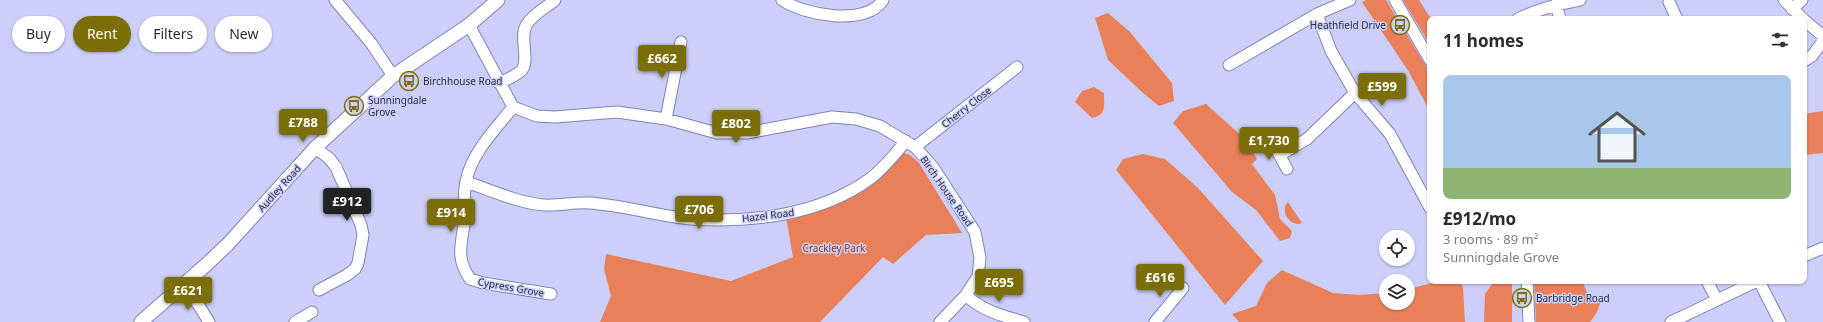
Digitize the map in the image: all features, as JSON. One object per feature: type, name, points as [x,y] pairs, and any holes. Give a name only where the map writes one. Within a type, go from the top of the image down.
[{"type":"main road","name":"Audley Road","points":[[141,322],[228,244],[315,148],[393,76],[469,25],[498,0]]},
{"type":"street","points":[[335,0],[371,43],[393,76]]},
{"type":"street","points":[[499,83],[521,71],[524,66],[525,56],[523,32],[527,23],[555,0]]},
{"type":"street","points":[[782,0],[800,9],[815,13],[860,15],[873,10],[884,0]]},
{"type":"street","points":[[1229,65],[1316,14],[1350,0]]},
{"type":"street","points":[[1395,0],[1427,55]]},
{"type":"street","points":[[1524,16],[1536,10],[1556,4],[1580,0]]},
{"type":"street","points":[[1784,0],[1799,16]]},
{"type":"street","points":[[1792,10],[1802,0]]},
{"type":"street","points":[[1669,2],[1676,16]]},
{"type":"street","points":[[1556,4],[1559,16]]},
{"type":"street","points":[[1316,14],[1331,51],[1355,93],[1390,134],[1427,202]]},
{"type":"street","points":[[1807,23],[1823,36]]},
{"type":"street","points":[[469,25],[513,107]]},
{"type":"street","points":[[1807,59],[1812,56],[1823,41]]},
{"type":"street","points":[[666,119],[681,42]]},
{"type":"street","name":"Cherry Close","points":[[910,144],[1017,67]]},
{"type":"street","points":[[1280,155],[1306,139],[1355,93]]},
{"type":"street","name":"Birch House Road","points":[[513,107],[537,116],[555,117],[617,112],[666,119],[717,133],[747,132],[832,117],[856,119],[880,126],[910,144],[933,167],[975,232],[980,267],[978,276],[966,295],[940,322]]},
{"type":"street","name":"Cypress Grove","points":[[513,107],[481,147],[466,182],[460,258],[462,268],[470,279],[483,283],[551,294]]},
{"type":"street","points":[[1272,142],[1287,169]]},
{"type":"street","name":"Hazel Road","points":[[466,182],[511,198],[544,205],[589,202],[691,219],[744,219],[790,213],[840,198],[862,184],[910,144]]},
{"type":"street","points":[[315,148],[328,158],[336,167],[361,225],[363,235],[358,263],[355,269],[319,290]]},
{"type":"street","points":[[1807,255],[1823,248]]},
{"type":"street","points":[[1527,284],[1529,322]]},
{"type":"street","points":[[1709,284],[1717,300]]},
{"type":"street","points":[[1671,322],[1752,284]]},
{"type":"street","points":[[1760,284],[1780,322]]},
{"type":"street","points":[[181,287],[198,304],[210,322]]},
{"type":"street","points":[[1155,322],[1183,288]]},
{"type":"street","points":[[966,295],[975,303],[994,313],[1024,322]]},
{"type":"street","points":[[295,322],[312,312]]},
{"type":"green space","points":[[1366,0],[1386,0],[1427,68],[1427,106],[1409,72],[1362,2]]},
{"type":"green space","points":[[1403,0],[1419,0],[1429,16],[1427,16],[1427,40]]},
{"type":"green space","points":[[1108,13],[1130,32],[1172,83],[1174,101],[1159,106],[1108,60],[1095,18]]},
{"type":"green space","points":[[1094,87],[1104,93],[1104,109],[1100,114],[1092,118],[1075,102],[1082,91]]},
{"type":"green space","points":[[1206,104],[1245,139],[1257,159],[1252,164],[1275,195],[1280,219],[1292,231],[1290,238],[1280,241],[1256,210],[1232,192],[1173,123],[1183,111]]},
{"type":"green space","points":[[1823,111],[1823,153],[1807,155],[1807,114]]},
{"type":"green space","name":"Crackley Park","points":[[902,152],[910,155],[919,163],[962,233],[926,235],[893,264],[883,257],[820,322],[600,322],[611,296],[604,269],[606,254],[731,281],[793,257],[786,217],[814,210]]},
{"type":"green space","points":[[1143,154],[1165,159],[1198,188],[1263,261],[1225,305],[1116,170],[1123,159]]},
{"type":"green space","points":[[1288,202],[1302,223],[1295,224],[1287,218],[1285,206]]},
{"type":"green space","points":[[1282,270],[1333,293],[1359,295],[1379,294],[1379,310],[1415,310],[1415,287],[1428,284],[1461,284],[1463,288],[1465,322],[1239,322],[1232,314],[1256,306],[1267,283]]},
{"type":"green space","points":[[1492,284],[1512,284],[1512,322],[1484,322],[1485,294]]},
{"type":"green space","points":[[1534,284],[1583,284],[1591,301],[1599,298],[1601,302],[1596,314],[1590,322],[1536,322]]},
{"type":"place","name":"Heathfield Drive","points":[[1400,25]]},
{"type":"place","name":"Birchhouse Road","points":[[409,81]]},
{"type":"place","name":"Sunningdale Grove","points":[[354,106]]},
{"type":"place","name":"Barbridge Road","points":[[1522,298]]}]
